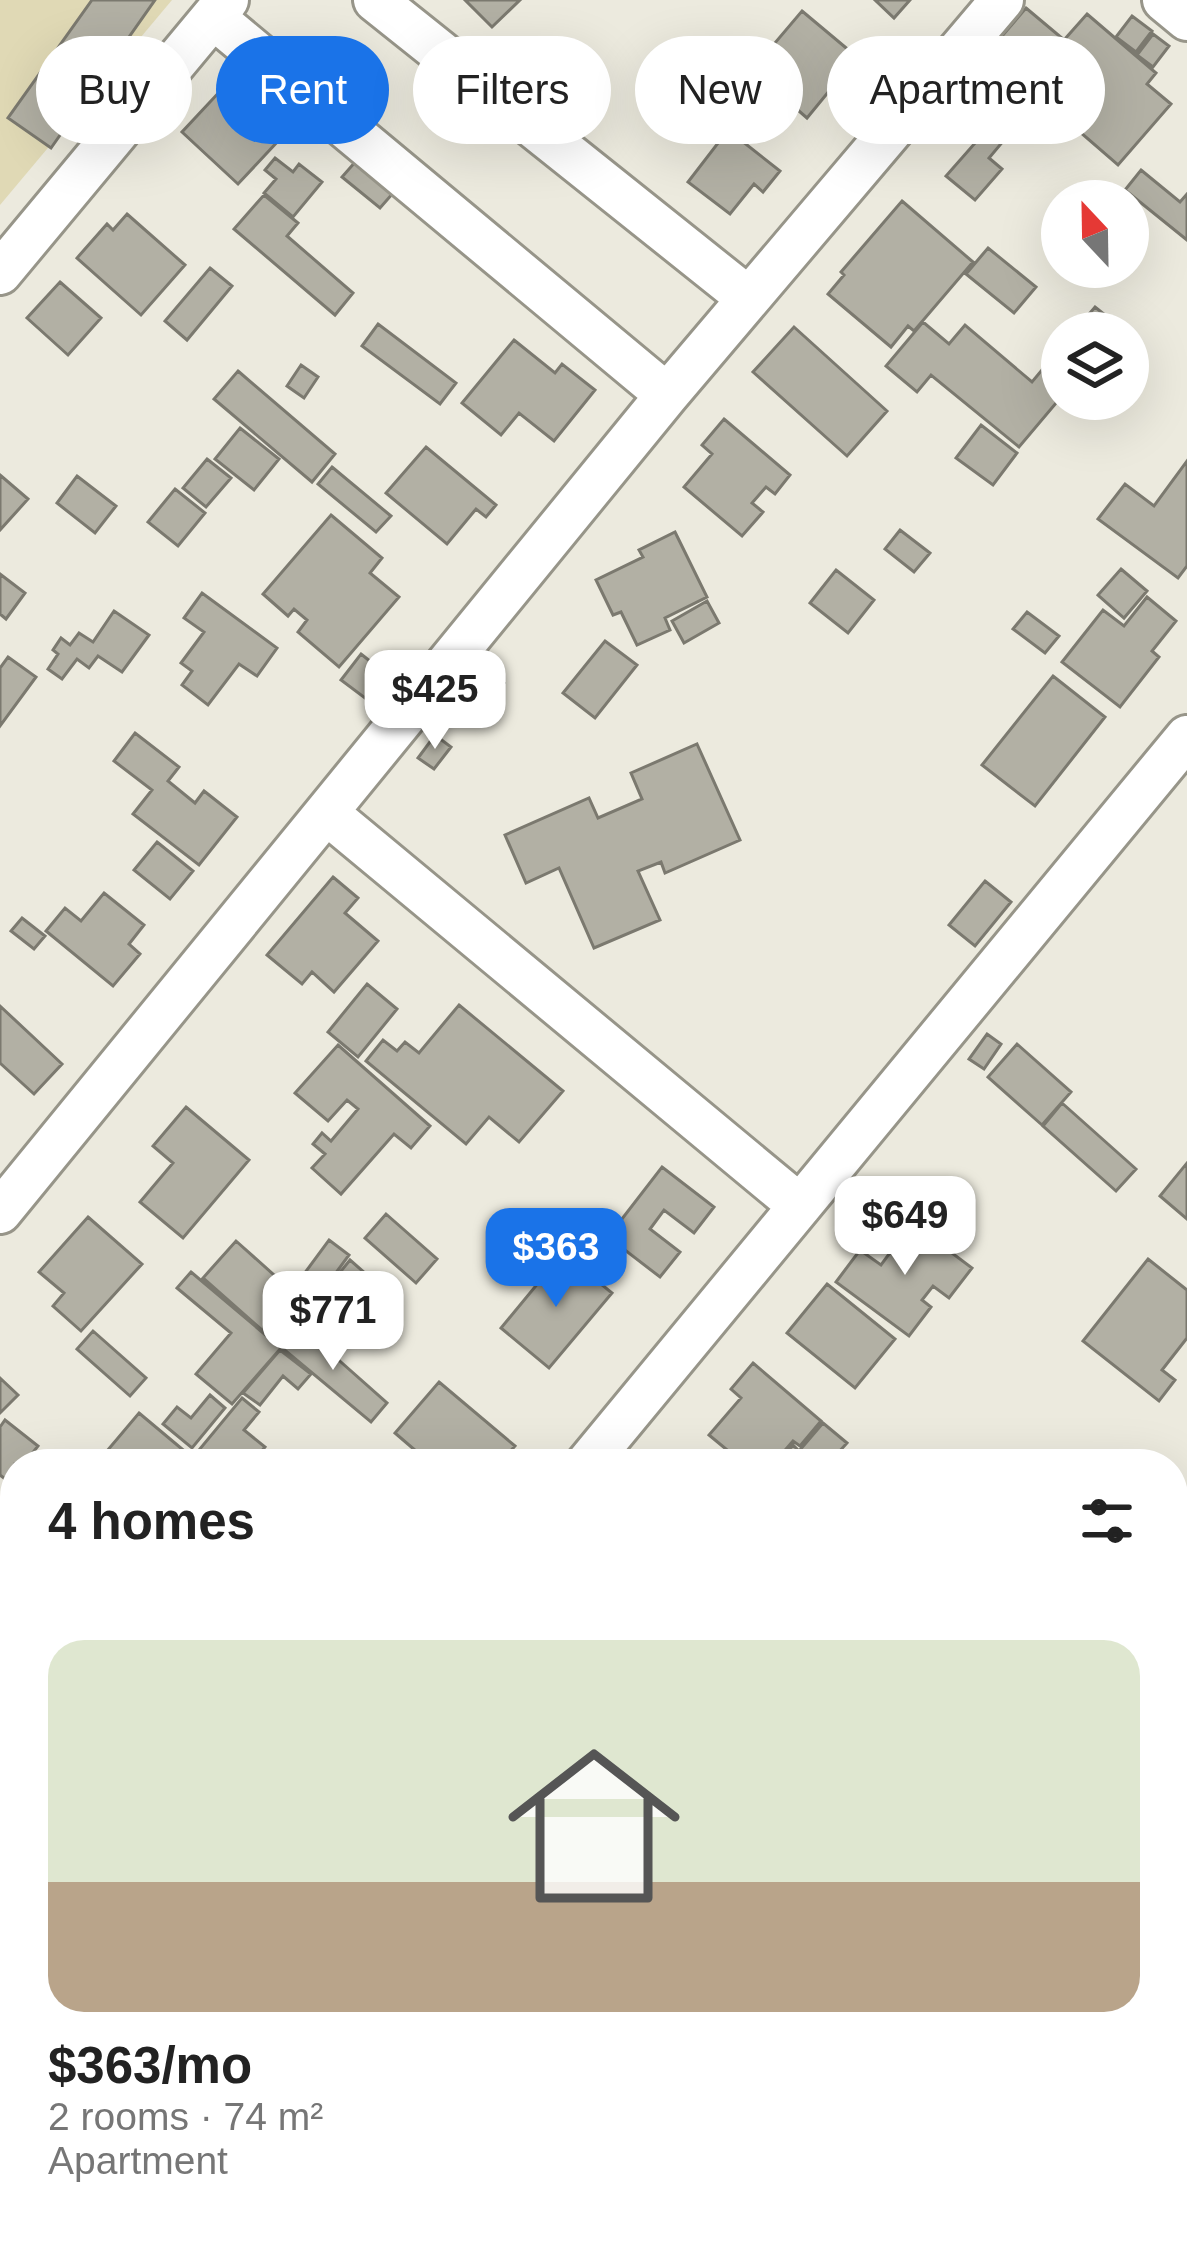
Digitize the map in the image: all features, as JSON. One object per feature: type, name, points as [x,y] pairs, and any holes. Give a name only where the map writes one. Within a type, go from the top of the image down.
[{"type":"street","points":[[375,0],[748,298]]},
{"type":"street","points":[[0,1212],[667,394],[1002,0]]},
{"type":"street","points":[[1164,0],[1187,19]]},
{"type":"street","points":[[0,273],[220,8],[667,394]]},
{"type":"street","points":[[599,1449],[1187,737]]},
{"type":"street","points":[[328,814],[800,1206]]},
{"type":"shaded area","points":[[0,0],[172,0],[142,36],[36,36],[36,144],[51,144],[0,205]]},
{"type":"building","points":[[92,0],[155,0],[130,36],[66,36]]},
{"type":"building","points":[[465,0],[520,0],[492,27]]},
{"type":"building","points":[[875,0],[910,0],[894,18]]},
{"type":"building","points":[[1026,8],[1059,36],[1002,36]]},
{"type":"building","points":[[802,11],[832,36],[827,36],[827,94],[807,118],[803,115],[803,36],[781,36]]},
{"type":"building","points":[[1087,14],[1156,73],[1147,84],[1171,104],[1118,165],[1094,144],[1105,144],[1105,36],[1068,36]]},
{"type":"building","points":[[1132,16],[1152,31],[1136,52],[1116,37]]},
{"type":"building","points":[[1153,34],[1169,46],[1153,67],[1137,55]]},
{"type":"building","points":[[36,79],[36,138],[8,118]]},
{"type":"building","points":[[216,96],[216,144],[275,144],[238,184],[192,141],[192,121]]},
{"type":"building","points":[[717,144],[746,144],[780,171],[763,192],[754,184],[730,214],[688,182]]},
{"type":"building","points":[[974,144],[1001,144],[989,158],[1002,169],[975,200],[946,176]]},
{"type":"building","points":[[275,158],[293,172],[299,164],[322,182],[293,217],[264,193],[276,179],[265,170]]},
{"type":"building","points":[[356,161],[394,192],[380,208],[342,177]]},
{"type":"building","points":[[1141,170],[1180,202],[1187,194],[1187,240],[1149,209],[1149,180],[1133,180]]},
{"type":"building","points":[[264,195],[298,223],[287,236],[353,293],[335,315],[234,229]]},
{"type":"building","points":[[902,201],[973,262],[914,331],[908,326],[891,347],[828,294]]},
{"type":"building","points":[[127,214],[185,265],[141,315],[77,258],[107,224],[113,230]]},
{"type":"building","points":[[988,248],[1036,287],[1014,313],[966,274]]},
{"type":"building","points":[[210,268],[232,286],[187,340],[165,321]]},
{"type":"building","points":[[60,282],[101,318],[68,355],[27,318]]},
{"type":"building","points":[[923,322],[949,344],[965,325],[1032,382],[1041,371],[1042,420],[1019,447],[931,375],[917,392],[886,366]]},
{"type":"building","points":[[378,324],[456,383],[440,404],[362,346]]},
{"type":"building","points":[[794,327],[887,411],[847,456],[753,372]]},
{"type":"building","points":[[514,340],[555,373],[562,364],[595,390],[554,441],[519,413],[501,435],[462,403]]},
{"type":"building","points":[[301,365],[318,377],[304,398],[287,386]]},
{"type":"building","points":[[238,371],[335,454],[312,482],[214,399]]},
{"type":"building","points":[[724,419],[790,475],[775,494],[766,487],[752,503],[763,512],[742,536],[684,487],[712,454],[702,445]]},
{"type":"building","points":[[981,425],[1017,453],[993,485],[956,458]]},
{"type":"building","points":[[240,428],[279,459],[254,490],[215,459]]},
{"type":"building","points":[[426,447],[496,505],[486,517],[476,509],[447,544],[386,493]]},
{"type":"building","points":[[207,459],[231,478],[206,507],[183,488]]},
{"type":"building","points":[[1187,461],[1187,566],[1178,578],[1098,519],[1125,484],[1154,506]]},
{"type":"building","points":[[332,467],[391,516],[376,532],[318,484]]},
{"type":"building","points":[[0,475],[28,499],[0,530]]},
{"type":"building","points":[[77,476],[116,506],[95,533],[57,503]]},
{"type":"building","points":[[175,489],[205,513],[178,546],[148,522]]},
{"type":"building","points":[[331,515],[382,558],[370,573],[399,597],[339,667],[298,632],[307,620],[294,609],[288,616],[263,594]]},
{"type":"building","points":[[900,530],[930,553],[914,572],[885,549]]},
{"type":"building","points":[[675,532],[707,597],[665,618],[670,630],[637,645],[621,612],[613,615],[596,580],[643,557],[639,550]]},
{"type":"building","points":[[1121,569],[1147,591],[1124,618],[1098,595]]},
{"type":"building","points":[[836,570],[874,600],[848,633],[810,603]]},
{"type":"building","points":[[0,574],[25,593],[6,619],[0,614]]},
{"type":"building","points":[[202,593],[277,648],[257,676],[239,664],[208,705],[182,685],[192,671],[181,663],[204,632],[184,618]]},
{"type":"building","points":[[1147,597],[1176,621],[1152,651],[1159,657],[1120,707],[1062,662],[1103,610],[1124,626]]},
{"type":"building","points":[[707,601],[719,623],[684,643],[672,621]]},
{"type":"building","points":[[114,611],[149,635],[122,672],[98,656],[89,668],[77,659],[62,679],[48,669],[61,638],[70,645],[79,633],[93,642]]},
{"type":"building","points":[[1027,612],[1059,636],[1045,653],[1013,629]]},
{"type":"building","points":[[605,641],[637,665],[595,718],[563,693]]},
{"type":"building","points":[[361,654],[385,673],[365,698],[341,680]]},
{"type":"building","points":[[8,657],[36,677],[0,726],[0,668]]},
{"type":"building","points":[[484,668],[504,683],[487,706],[467,691]]},
{"type":"building","points":[[1053,676],[1105,717],[1035,806],[982,765]]},
{"type":"building","points":[[135,733],[179,767],[168,781],[195,803],[204,791],[237,817],[199,865],[133,814],[152,790],[114,761]]},
{"type":"building","points":[[435,735],[451,747],[434,769],[418,758]]},
{"type":"building","points":[[697,744],[740,840],[665,873],[661,862],[638,871],[660,920],[594,948],[559,868],[526,883],[505,835],[589,798],[598,818],[642,799],[631,773]]},
{"type":"building","points":[[157,842],[193,871],[170,899],[134,870]]},
{"type":"building","points":[[333,877],[358,898],[345,913],[378,941],[334,992],[312,972],[302,984],[267,955]]},
{"type":"building","points":[[985,881],[1011,902],[975,946],[949,925]]},
{"type":"building","points":[[104,893],[144,925],[129,944],[140,954],[113,986],[46,931],[65,908],[81,921]]},
{"type":"building","points":[[22,918],[45,936],[34,949],[11,931]]},
{"type":"building","points":[[367,984],[397,1009],[358,1057],[328,1032]]},
{"type":"building","points":[[459,1005],[563,1091],[519,1142],[489,1117],[466,1144],[366,1061],[383,1040],[397,1051],[405,1042],[419,1053]]},
{"type":"building","points":[[0,1006],[62,1064],[34,1094],[0,1063]]},
{"type":"building","points":[[987,1034],[1001,1044],[984,1069],[969,1059]]},
{"type":"building","points":[[1017,1044],[1071,1092],[1042,1125],[988,1077]]},
{"type":"building","points":[[338,1045],[430,1126],[411,1148],[394,1134],[341,1194],[312,1168],[325,1154],[313,1144],[322,1133],[331,1141],[358,1109],[347,1100],[328,1121],[295,1093]]},
{"type":"building","points":[[1062,1103],[1136,1169],[1116,1191],[1043,1126]]},
{"type":"building","points":[[186,1107],[249,1160],[183,1238],[140,1202],[173,1163],[153,1146]]},
{"type":"building","points":[[1187,1163],[1187,1219],[1160,1196]]},
{"type":"building","points":[[662,1167],[714,1207],[694,1233],[664,1210],[650,1229],[680,1252],[660,1277],[608,1237]]},
{"type":"building","points":[[871,1178],[893,1196],[869,1223],[848,1206]]},
{"type":"building","points":[[386,1214],[437,1259],[416,1283],[365,1238]]},
{"type":"building","points":[[88,1217],[142,1264],[81,1331],[53,1306],[64,1293],[39,1272]]},
{"type":"building","points":[[912,1223],[972,1268],[949,1298],[933,1286],[922,1300],[931,1307],[909,1336],[836,1282],[860,1250],[881,1265]]},
{"type":"building","points":[[329,1240],[349,1255],[324,1289],[304,1274]]},
{"type":"building","points":[[236,1241],[311,1308],[278,1344],[203,1278]]},
{"type":"building","points":[[563,1253],[612,1293],[549,1368],[501,1328]]},
{"type":"building","points":[[1148,1259],[1187,1290],[1187,1338],[1162,1370],[1175,1380],[1159,1401],[1083,1341]]},
{"type":"building","points":[[350,1260],[366,1274],[315,1336],[299,1323]]},
{"type":"building","points":[[191,1272],[281,1348],[232,1404],[196,1374],[231,1333],[177,1288]]},
{"type":"building","points":[[827,1284],[895,1339],[855,1388],[787,1333]]},
{"type":"building","points":[[298,1324],[387,1403],[371,1422],[281,1347]]},
{"type":"building","points":[[93,1331],[146,1378],[130,1396],[77,1349]]},
{"type":"building","points":[[280,1350],[311,1374],[298,1389],[283,1376],[260,1405],[243,1393]]},
{"type":"building","points":[[753,1363],[821,1421],[800,1446],[793,1441],[786,1449],[726,1449],[709,1435],[741,1398],[731,1389]]},
{"type":"building","points":[[0,1378],[18,1395],[0,1413]]},
{"type":"building","points":[[439,1382],[515,1446],[414,1449],[395,1433]]},
{"type":"building","points":[[210,1395],[225,1408],[192,1448],[163,1424],[177,1407],[191,1418]]},
{"type":"building","points":[[242,1398],[259,1412],[244,1430],[263,1449],[200,1449]]},
{"type":"building","points":[[139,1413],[182,1449],[109,1449]]},
{"type":"building","points":[[5,1420],[38,1446],[0,1449],[0,1427]]},
{"type":"building","points":[[823,1423],[847,1443],[842,1449],[801,1449]]}]
